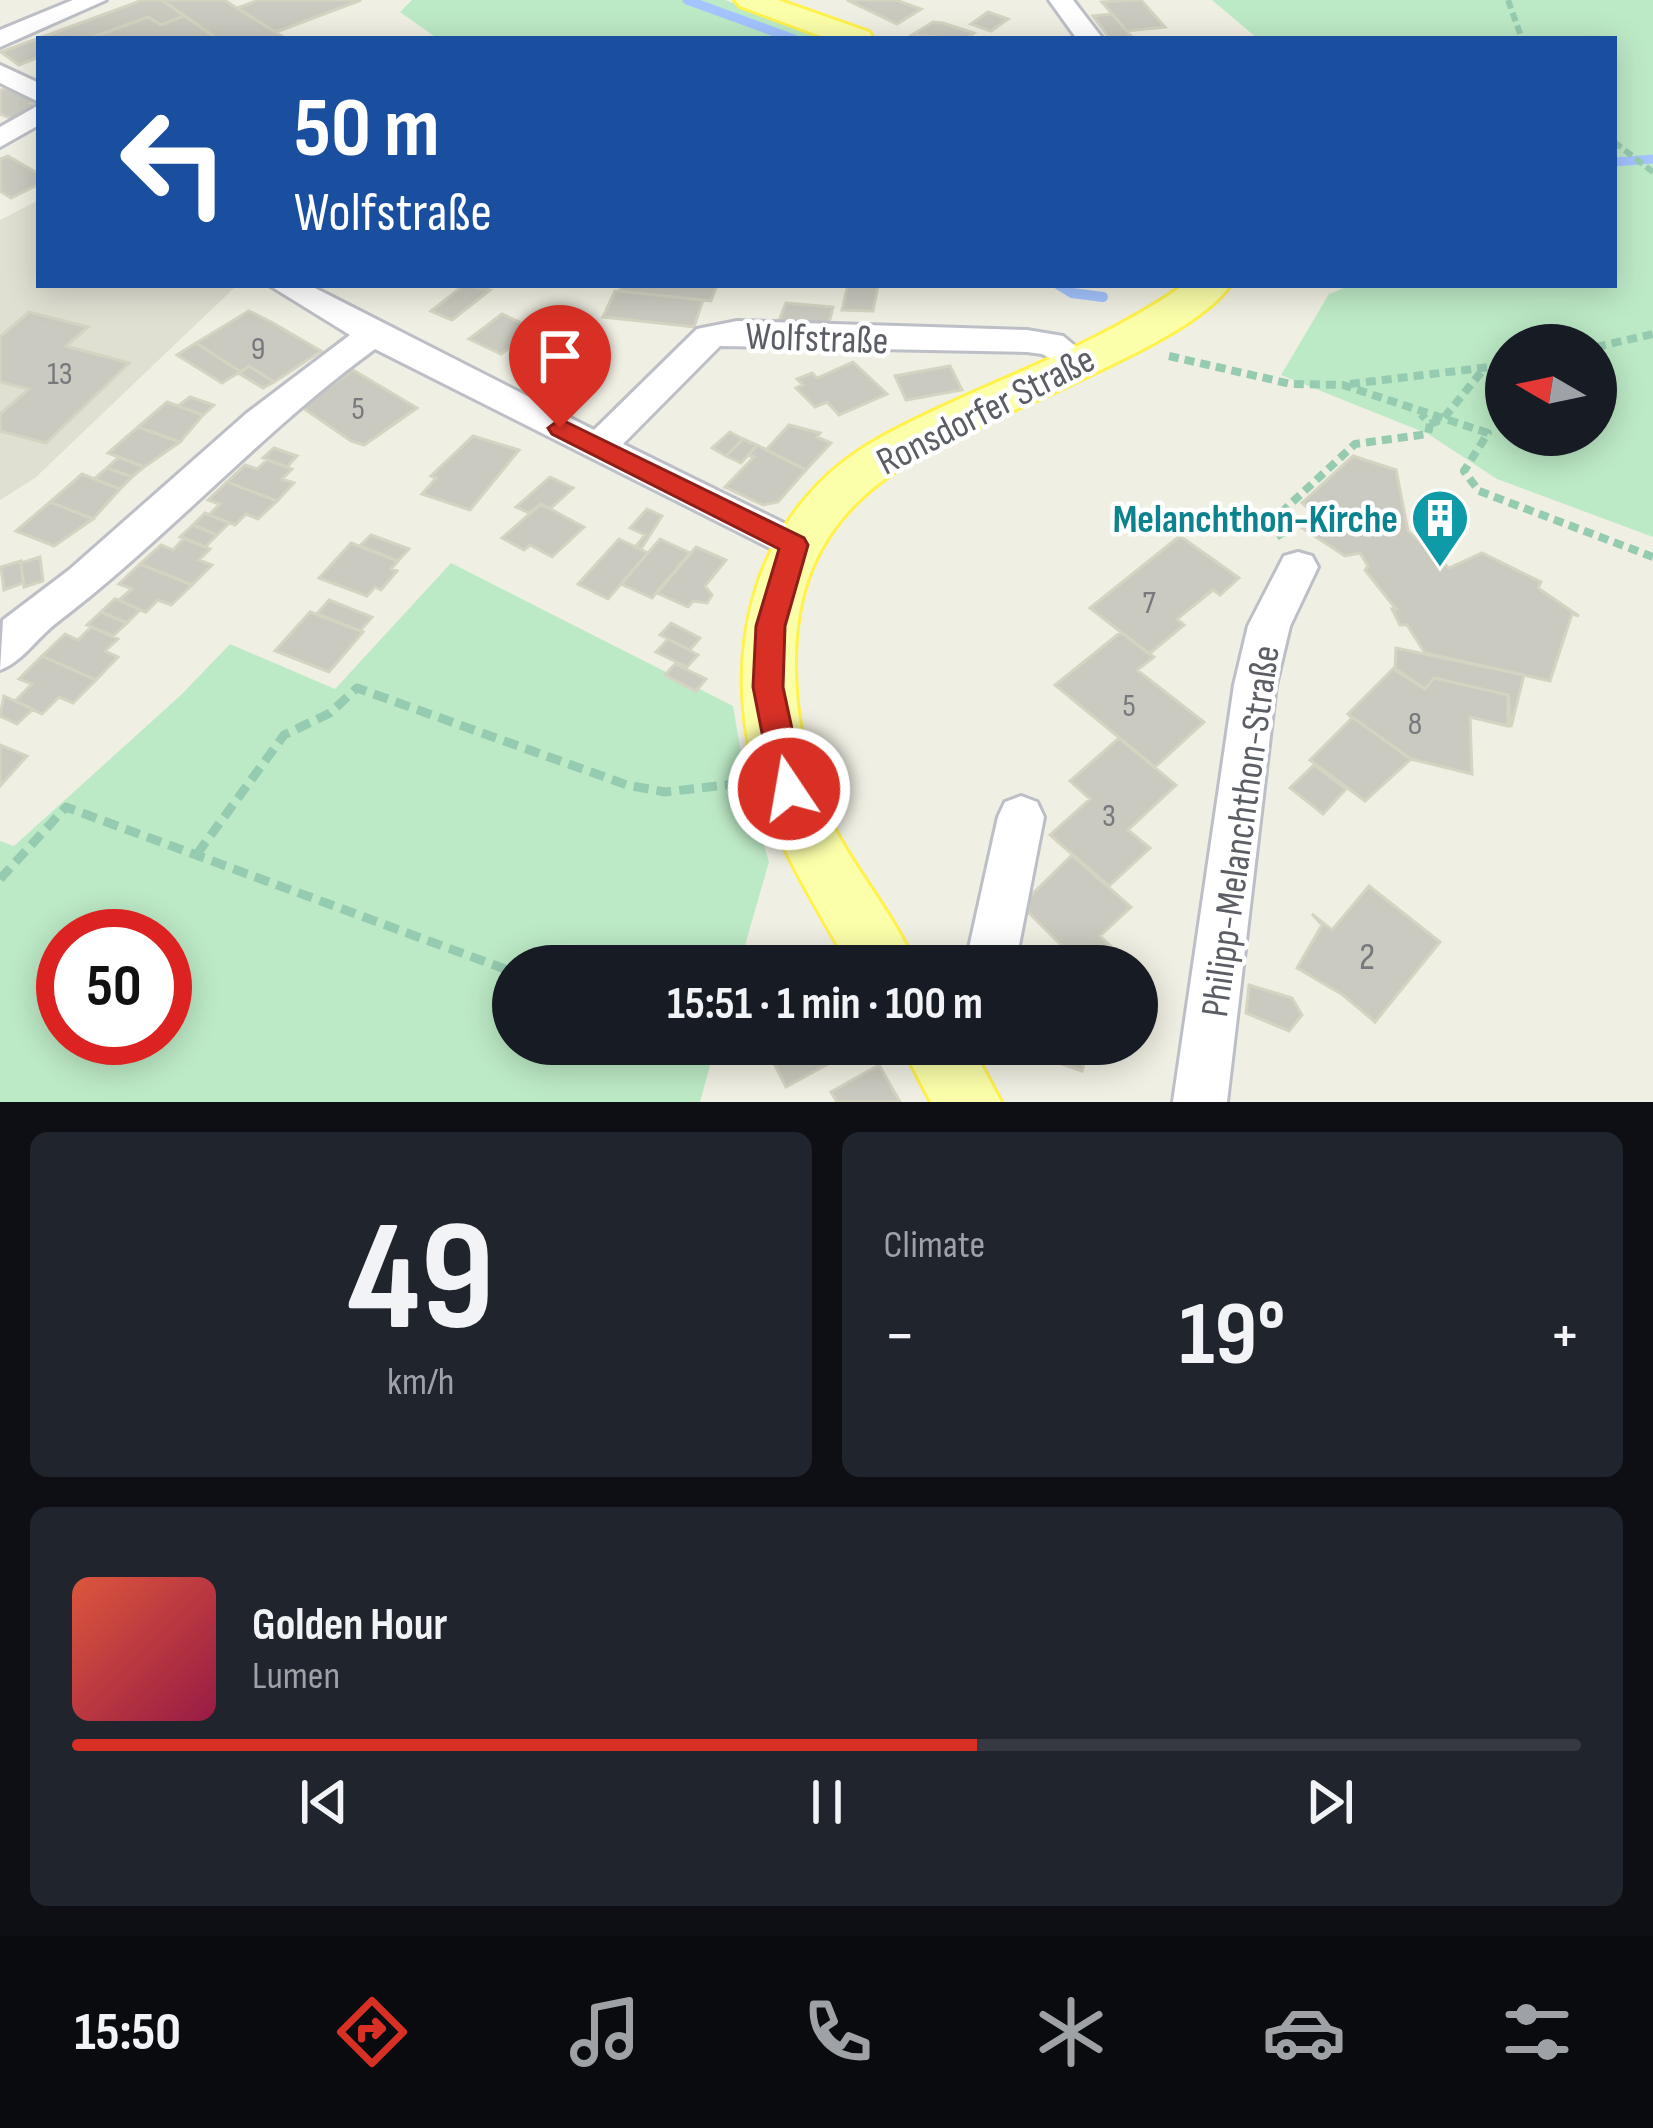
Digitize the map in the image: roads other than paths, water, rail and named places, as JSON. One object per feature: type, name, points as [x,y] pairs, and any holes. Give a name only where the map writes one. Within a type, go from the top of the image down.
[{"type":"main road","points":[[750,0],[850,36]]},
{"type":"main road","name":"Ronsdorfer Straße","points":[[873,945],[800,817],[784,776],[768,687],[778,594],[794,545],[857,476],[898,448],[1129,335],[1205,288]]},
{"type":"street","points":[[0,39],[94,0]]},
{"type":"street","points":[[1061,0],[1088,36]]},
{"type":"street","points":[[0,73],[36,92]]},
{"type":"street","points":[[1,138],[36,115]]},
{"type":"street","points":[[1,138],[36,148]]},
{"type":"street","points":[[290,288],[794,545]]},
{"type":"street","name":"Wolfstraße","points":[[598,447],[709,337],[737,332],[1027,341],[1051,344],[1076,361]]},
{"type":"street","points":[[4,639],[75,589],[300,383],[373,334]]},
{"type":"street","name":"Philipp-Melanchthon-Straße","points":[[1200,1102],[1255,685],[1270,626],[1298,566]]},
{"type":"street","points":[[995,945],[1022,818]]},
{"type":"waterway","points":[[687,0],[786,36]]},
{"type":"waterway","points":[[1617,162],[1653,159]]},
{"type":"waterway","points":[[1064,288],[1103,297]]},
{"type":"place","name":"Melanchthon-Kirche","points":[[1440,569]]}]
